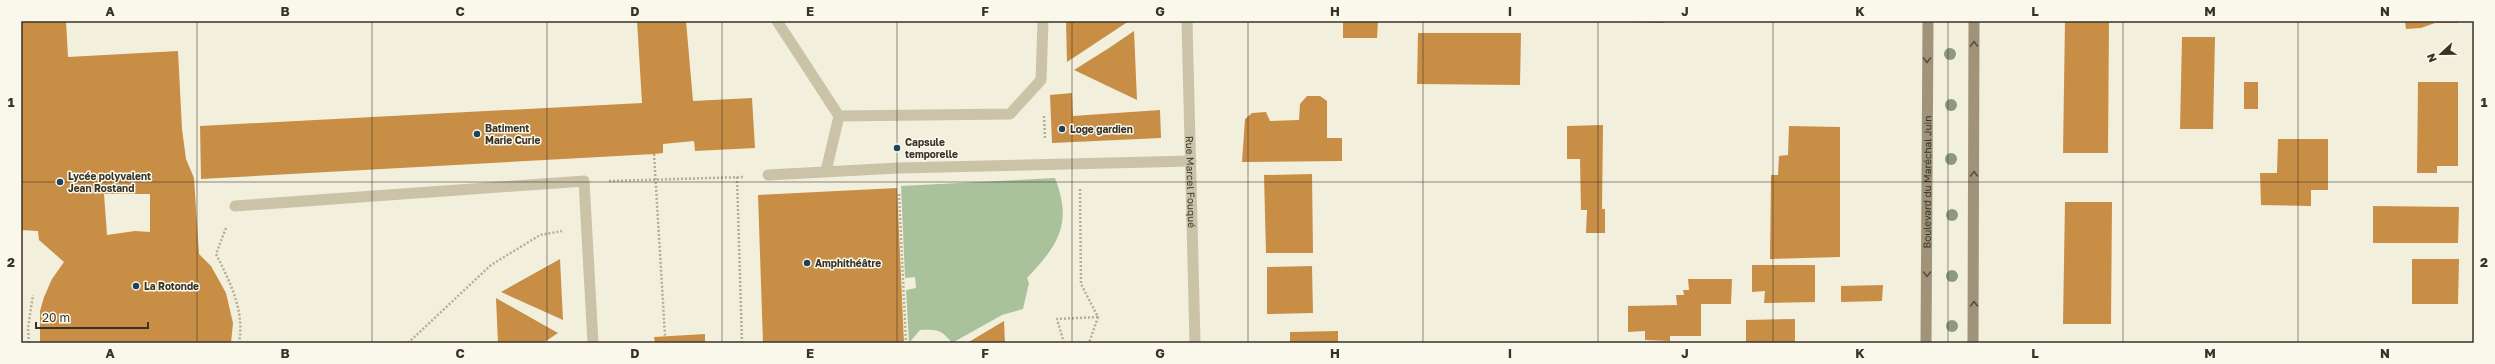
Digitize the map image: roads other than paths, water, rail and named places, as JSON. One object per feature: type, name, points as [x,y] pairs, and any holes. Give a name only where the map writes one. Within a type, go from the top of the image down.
[{"type":"main road","name":"Boulevard du Maréchal Juin","points":[[1926,343],[1928,21]]},
{"type":"main road","points":[[1974,21],[1974,343]]},
{"type":"street","points":[[777,21],[839,116],[826,171]]},
{"type":"street","points":[[839,116],[1010,114],[1042,80],[1043,21]]},
{"type":"street","name":"Rue Marcel Fouqué","points":[[1187,21],[1195,343]]},
{"type":"street","points":[[768,175],[898,168],[1191,161]]},
{"type":"street","points":[[235,206],[584,181],[593,343]]},
{"type":"place","name":"Loge gardien","points":[[1062,129]]},
{"type":"place","name":"Batiment Marie Curie","points":[[477,134]]},
{"type":"place","name":"Capsule temporelle","points":[[897,148]]},
{"type":"place","name":"Lycée polyvalent Jean Rostand","points":[[60,182]]},
{"type":"place","name":"Amphithéâtre","points":[[807,263]]},
{"type":"place","name":"La Rotonde","points":[[136,286]]}]
